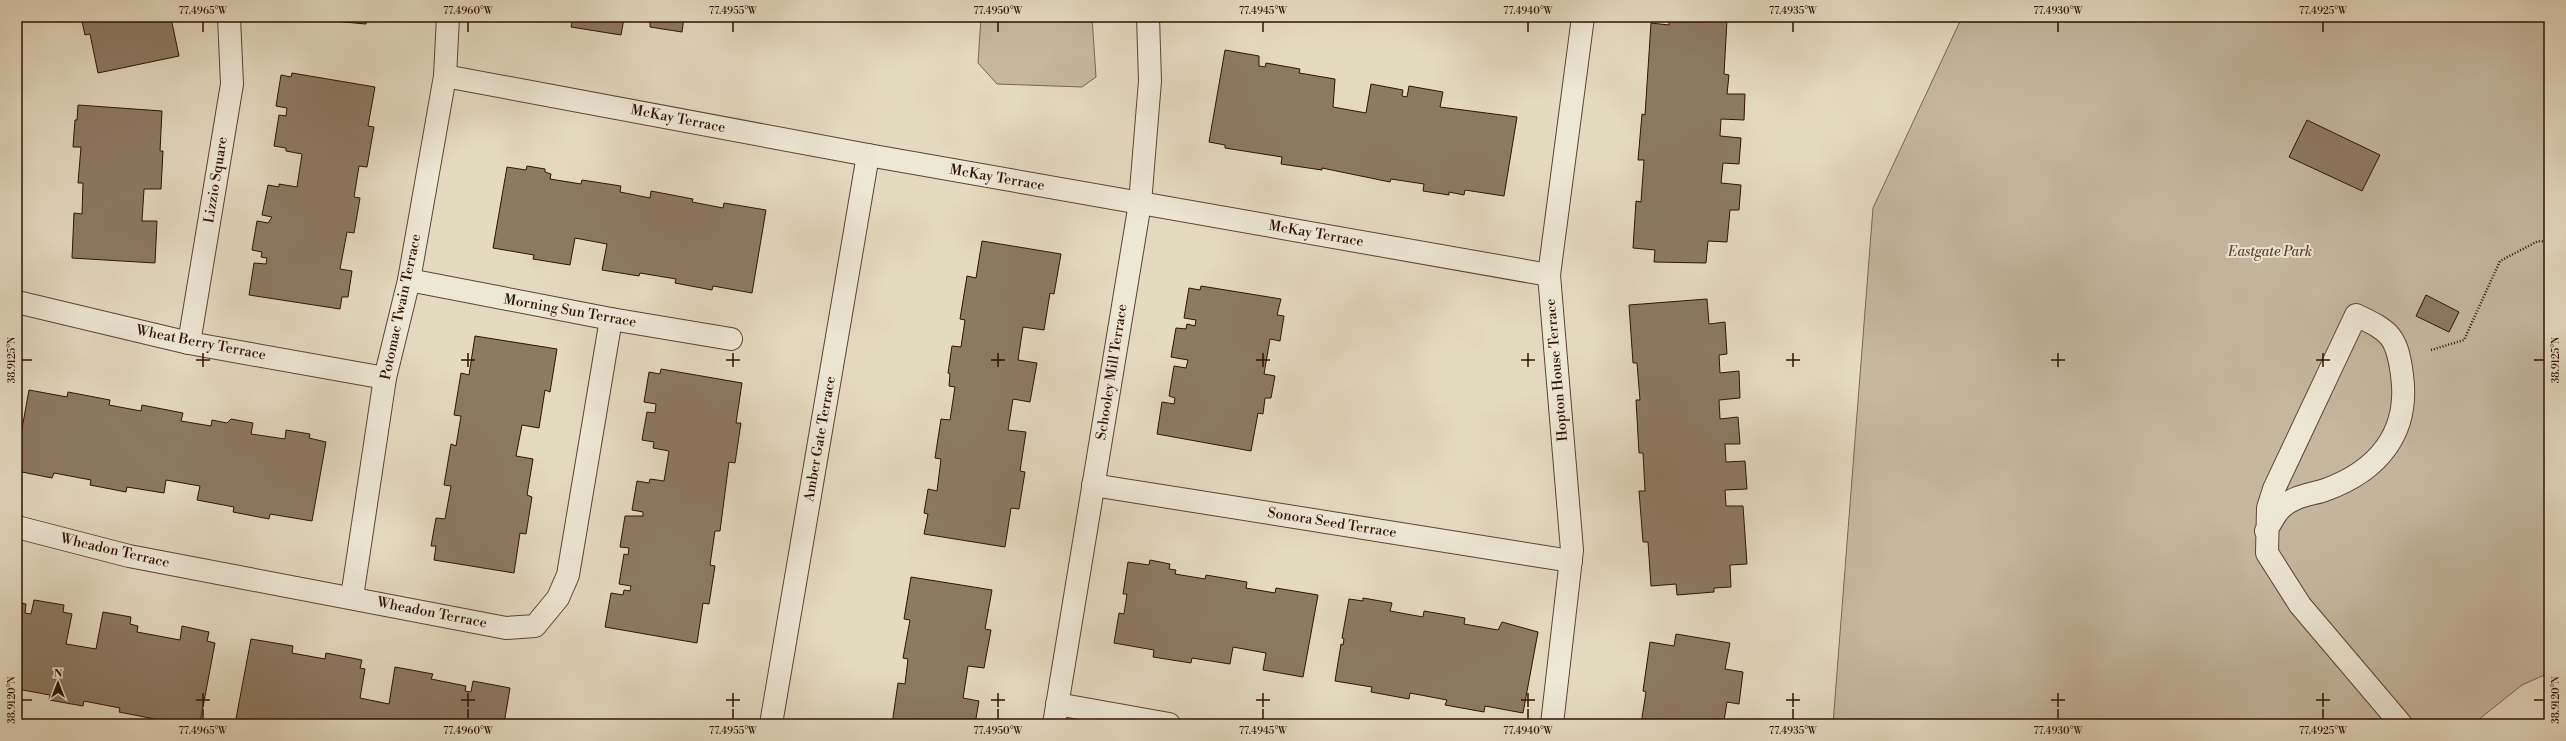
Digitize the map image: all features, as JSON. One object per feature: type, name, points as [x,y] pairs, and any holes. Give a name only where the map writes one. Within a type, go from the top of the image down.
[{"type":"street","name":"Lizzio Square","points":[[189,343],[232,84],[229,17]]},
{"type":"street","name":"Potomac Twain Terrace","points":[[352,597],[385,378],[409,280],[445,76],[448,17]]},
{"type":"street","name":"Schooley Mill Terrace","points":[[1055,714],[1140,203],[1150,81],[1148,17]]},
{"type":"street","name":"Hopton House Terrace","points":[[1552,724],[1572,550],[1549,275],[1583,17]]},
{"type":"street","name":"McKay Terrace","points":[[445,76],[868,155],[1549,275]]},
{"type":"street","name":"Amber Gate Terrace","points":[[771,724],[868,155]]},
{"type":"street","name":"Morning Sun Terrace","points":[[409,280],[611,319],[732,339]]},
{"type":"street","name":"Wheat Berry Terrace","points":[[17,302],[189,343],[385,378]]},
{"type":"street","points":[[2266,531],[2280,508],[2307,493],[2343,483],[2367,469],[2382,455],[2398,426],[2403,400],[2400,360],[2393,339],[2381,326],[2356,315],[2274,489],[2268,508],[2266,531],[2267,553],[2300,605],[2402,724]]},
{"type":"street","name":"Wheadon Terrace","points":[[17,527],[129,556],[352,597],[506,628],[535,626],[558,598],[568,575],[611,319]]},
{"type":"street","name":"Sonora Seed Terrace","points":[[1094,484],[1570,561]]},
{"type":"street","points":[[1055,714],[1169,724]]},
{"type":"path","points":[[2400,360],[2464,340],[2500,261],[2538,241],[2549,242]]},
{"type":"green space","points":[[981,17],[1092,17],[1096,77],[1082,87],[997,84],[978,63]]},
{"type":"green space","name":"Eastgate Park","points":[[1962,17],[2549,17],[2549,673],[2522,685],[2473,724],[1833,724],[1873,208]]},
{"type":"building","points":[[81,17],[171,18],[179,56],[98,73],[90,34],[85,35]]},
{"type":"building","points":[[287,17],[367,17],[366,24]]},
{"type":"building","points":[[573,17],[684,17],[682,32],[650,27],[650,22],[624,18],[621,35],[571,27]]},
{"type":"building","points":[[1669,17],[1727,20],[1724,74],[1729,75],[1727,94],[1745,94],[1744,120],[1721,119],[1720,136],[1741,138],[1739,164],[1723,163],[1721,183],[1741,185],[1739,210],[1730,210],[1727,242],[1708,241],[1706,263],[1654,262],[1655,250],[1633,248],[1636,201],[1641,202],[1644,160],[1638,160],[1642,114],[1645,115],[1651,23],[1669,25]]},
{"type":"building","points":[[1225,50],[1259,56],[1259,66],[1265,67],[1266,63],[1300,69],[1299,73],[1335,79],[1333,107],[1366,113],[1371,84],[1403,90],[1402,96],[1407,97],[1409,86],[1443,92],[1440,107],[1517,117],[1504,196],[1465,190],[1464,195],[1449,192],[1449,195],[1423,191],[1424,184],[1391,179],[1390,182],[1322,168],[1322,170],[1281,164],[1282,157],[1225,148],[1225,145],[1209,142]]},
{"type":"building","points":[[292,73],[375,87],[368,126],[374,127],[367,167],[359,166],[354,197],[360,198],[354,233],[347,232],[340,269],[352,271],[348,297],[342,297],[340,309],[249,295],[254,263],[266,264],[267,258],[261,257],[262,252],[252,250],[257,221],[268,223],[272,217],[262,215],[268,185],[279,187],[279,184],[297,187],[302,154],[286,151],[286,148],[274,146],[279,115],[286,116],[287,108],[276,106],[281,75],[291,77]]},
{"type":"building","points":[[78,105],[162,111],[160,151],[163,151],[161,189],[144,189],[142,221],[157,221],[155,263],[72,258],[74,213],[82,214],[83,183],[78,183],[81,147],[73,147],[75,120],[77,120]]},
{"type":"building","points":[[2307,120],[2380,155],[2362,191],[2289,157]]},
{"type":"building","points":[[527,166],[545,169],[545,172],[551,174],[550,179],[581,184],[582,180],[621,186],[620,192],[650,198],[651,191],[693,199],[692,202],[723,208],[724,203],[766,210],[752,293],[713,286],[712,290],[675,283],[676,279],[640,273],[639,276],[602,270],[607,244],[575,238],[570,265],[533,259],[534,255],[493,248],[507,167],[526,170]]},
{"type":"building","points":[[982,241],[1061,254],[1054,294],[1050,293],[1044,330],[1023,327],[1018,360],[1037,363],[1030,402],[1013,399],[1008,430],[1026,432],[1020,471],[1025,472],[1019,509],[1011,508],[1005,547],[924,534],[928,514],[924,513],[928,489],[937,491],[941,459],[935,458],[941,419],[950,420],[955,387],[949,386],[950,374],[948,373],[952,346],[961,347],[965,320],[960,319],[967,276],[976,278]]},
{"type":"building","points":[[1201,286],[1281,299],[1277,315],[1284,316],[1280,341],[1270,339],[1264,374],[1275,376],[1271,398],[1265,398],[1263,414],[1258,413],[1251,451],[1157,434],[1162,402],[1174,404],[1175,398],[1169,396],[1174,366],[1186,368],[1188,360],[1171,357],[1176,328],[1186,329],[1187,324],[1195,326],[1196,320],[1184,318],[1189,288],[1200,290]]},
{"type":"building","points":[[2426,295],[2459,312],[2449,332],[2416,316]]},
{"type":"building","points":[[1707,299],[1709,324],[1725,322],[1727,354],[1719,355],[1720,373],[1739,371],[1740,398],[1719,400],[1720,419],[1738,417],[1740,444],[1725,444],[1726,462],[1745,461],[1747,489],[1725,490],[1726,506],[1743,506],[1747,564],[1730,565],[1731,587],[1714,588],[1714,592],[1677,595],[1676,584],[1651,586],[1648,542],[1643,542],[1639,491],[1645,491],[1643,453],[1639,453],[1636,400],[1640,400],[1637,363],[1633,363],[1629,305]]},
{"type":"building","points":[[475,336],[557,349],[550,392],[545,390],[539,428],[522,425],[516,456],[533,459],[527,495],[532,497],[526,534],[520,533],[514,573],[434,560],[436,546],[431,546],[436,518],[445,519],[451,486],[444,485],[451,444],[456,446],[461,416],[454,415],[461,373],[469,375]]},
{"type":"building","points":[[661,369],[742,383],[736,423],[741,423],[735,463],[729,462],[720,531],[715,531],[710,565],[715,566],[709,604],[703,603],[697,643],[605,627],[611,593],[623,595],[624,590],[630,591],[631,586],[619,584],[624,554],[628,555],[629,548],[620,547],[625,516],[643,516],[643,512],[632,510],[637,481],[649,483],[650,479],[664,481],[669,451],[653,448],[654,442],[642,440],[647,412],[655,413],[656,404],[644,402],[649,372],[660,374]]},
{"type":"building","points":[[29,390],[67,397],[68,392],[110,400],[109,405],[141,411],[142,405],[183,413],[181,421],[211,426],[212,420],[227,423],[231,419],[253,423],[251,434],[285,439],[286,430],[310,434],[309,438],[326,442],[312,521],[270,514],[269,519],[233,512],[234,507],[197,500],[200,486],[166,480],[164,493],[127,487],[126,492],[90,485],[91,480],[54,473],[52,478],[17,471],[17,456]]},
{"type":"building","points":[[1150,560],[1170,564],[1169,569],[1176,570],[1175,574],[1205,579],[1206,575],[1247,582],[1246,588],[1275,593],[1276,588],[1318,595],[1303,677],[1263,670],[1266,653],[1233,647],[1230,664],[1192,658],[1191,663],[1153,657],[1154,650],[1114,643],[1119,613],[1124,614],[1127,594],[1123,594],[1128,562],[1149,565]]},
{"type":"building","points":[[911,577],[992,590],[985,629],[991,630],[984,668],[968,666],[963,698],[979,701],[975,724],[892,724],[898,683],[905,684],[908,659],[903,658],[910,620],[904,619]]},
{"type":"building","points":[[1363,598],[1392,603],[1390,611],[1423,617],[1424,611],[1465,618],[1464,624],[1498,630],[1502,622],[1538,632],[1523,713],[1485,706],[1484,712],[1445,705],[1447,700],[1410,693],[1409,699],[1371,692],[1372,687],[1335,681],[1341,644],[1343,645],[1344,639],[1342,638],[1349,599],[1363,601]]},
{"type":"building","points":[[34,600],[64,605],[63,612],[72,614],[66,644],[96,649],[103,612],[131,617],[130,624],[138,626],[137,632],[180,640],[182,626],[209,632],[207,641],[215,643],[200,723],[176,719],[175,723],[119,712],[120,708],[84,701],[83,706],[49,700],[50,695],[17,689],[17,602],[26,604],[25,613],[31,614]]},
{"type":"building","points":[[1676,634],[1730,643],[1725,669],[1743,672],[1739,704],[1727,702],[1724,721],[1743,724],[1641,724],[1646,692],[1643,691],[1650,642],[1674,646]]},
{"type":"building","points":[[251,639],[293,646],[292,653],[325,659],[326,653],[362,660],[360,668],[365,669],[360,698],[389,704],[395,667],[433,674],[431,679],[466,686],[465,691],[471,692],[473,681],[510,688],[504,724],[235,724]]}]
